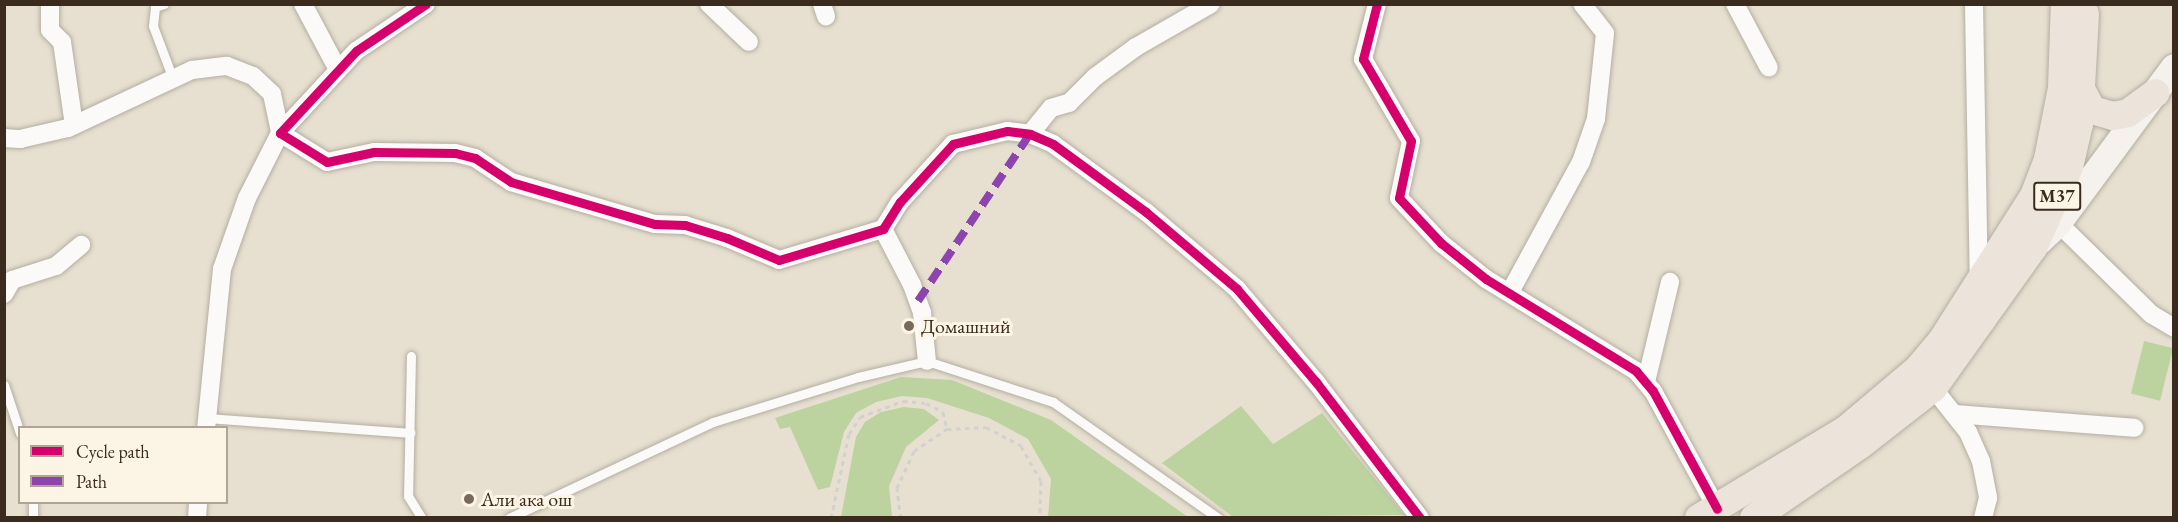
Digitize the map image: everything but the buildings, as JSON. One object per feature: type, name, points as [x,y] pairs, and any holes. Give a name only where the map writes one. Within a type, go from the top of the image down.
[{"type":"main road","name":"M37","points":[[1754,518],[1860,445],[1933,388],[1979,283],[2034,196],[2048,159],[2062,88],[2066,4]]},
{"type":"main road","name":"M37","points":[[1708,513],[1847,429],[1918,369],[1948,352],[2033,248],[2054,219],[2069,166],[2083,93],[2085,4]]},
{"type":"main road","points":[[2083,93],[2092,110],[2113,116],[2128,113],[2156,93]]},
{"type":"street","points":[[50,4],[50,30],[62,42],[74,125]]},
{"type":"street","points":[[303,4],[337,68]]},
{"type":"street","points":[[207,423],[222,269],[247,198],[280,133],[337,68],[426,4]]},
{"type":"street","points":[[709,4],[749,42]]},
{"type":"street","points":[[1030,134],[1051,108],[1069,103],[1095,77],[1136,48],[1210,4]]},
{"type":"street","points":[[1377,4],[1363,58],[1411,141],[1399,198],[1440,243],[1486,279],[1636,371],[1646,382],[1708,513]]},
{"type":"street","points":[[1510,292],[1581,162],[1596,119],[1605,33],[1582,4]]},
{"type":"street","points":[[1735,4],[1769,68]]},
{"type":"street","points":[[1974,4],[1979,283]]},
{"type":"street","points":[[4,138],[20,139],[74,125],[192,70],[227,66],[253,76],[272,94],[280,133],[327,162],[374,152],[455,153],[475,158],[512,182],[655,224],[685,225],[727,238],[779,261],[884,229],[900,202],[953,144],[1007,131],[1030,134],[1053,144],[1146,212],[1237,289],[1316,381],[1420,518]]},
{"type":"street","points":[[2174,67],[2156,93],[2054,219],[2151,314],[2174,328]]},
{"type":"street","points":[[884,229],[922,313],[927,361]]},
{"type":"street","points":[[4,294],[12,280],[56,266],[81,245]]},
{"type":"street","points":[[1646,382],[1670,282]]},
{"type":"street","points":[[1933,388],[1968,432],[1981,461],[1988,498],[1983,518]]},
{"type":"street","points":[[1954,414],[2134,428]]},
{"type":"lane","points":[[164,4],[155,8],[153,26],[173,79]]},
{"type":"lane","points":[[411,356],[408,496],[422,518]]},
{"type":"lane","points":[[509,518],[713,422],[858,377],[927,361],[1053,402],[1218,518]]},
{"type":"lane","points":[[4,385],[18,427]]},
{"type":"lane","points":[[207,423],[410,433]]},
{"type":"path","points":[[831,518],[846,444],[861,417],[903,400],[926,403],[943,412],[947,429]]},
{"type":"path","points":[[901,518],[897,488],[914,452],[947,429],[987,427],[1022,446],[1041,481],[1040,518]]},
{"type":"green space","points":[[2144,341],[2173,348],[2160,401],[2131,393]]},
{"type":"green space","points":[[901,377],[952,380],[1051,420],[1188,517],[1048,517],[1051,479],[1028,439],[989,418],[927,398],[902,396],[876,402],[856,413],[844,432],[830,487],[818,490],[790,427],[780,429],[775,418]]},
{"type":"green space","points":[[1241,406],[1273,444],[1322,413],[1404,515],[1233,517],[1162,463]]},
{"type":"green space","points":[[904,407],[924,409],[939,420],[906,447],[889,486],[892,517],[841,517],[856,437],[865,422],[881,412]]},
{"type":"marked path","points":[[918,301],[1030,134]]},
{"type":"cycle path","points":[[426,4],[356,51],[280,133],[327,162],[374,152],[455,153],[475,158],[511,182],[655,224],[685,225],[727,238],[779,260],[883,229],[900,202],[953,144],[1007,131],[1030,134],[1053,144],[1146,212],[1237,289],[1316,382],[1420,518]]},
{"type":"cycle path","points":[[1377,4],[1363,59],[1411,141],[1399,198],[1441,243],[1486,279],[1636,371],[1653,391],[1717,509]]},
{"type":"place","name":"Домашний","points":[[909,326]]},
{"type":"place","name":"Али ака ош","points":[[469,499]]}]
